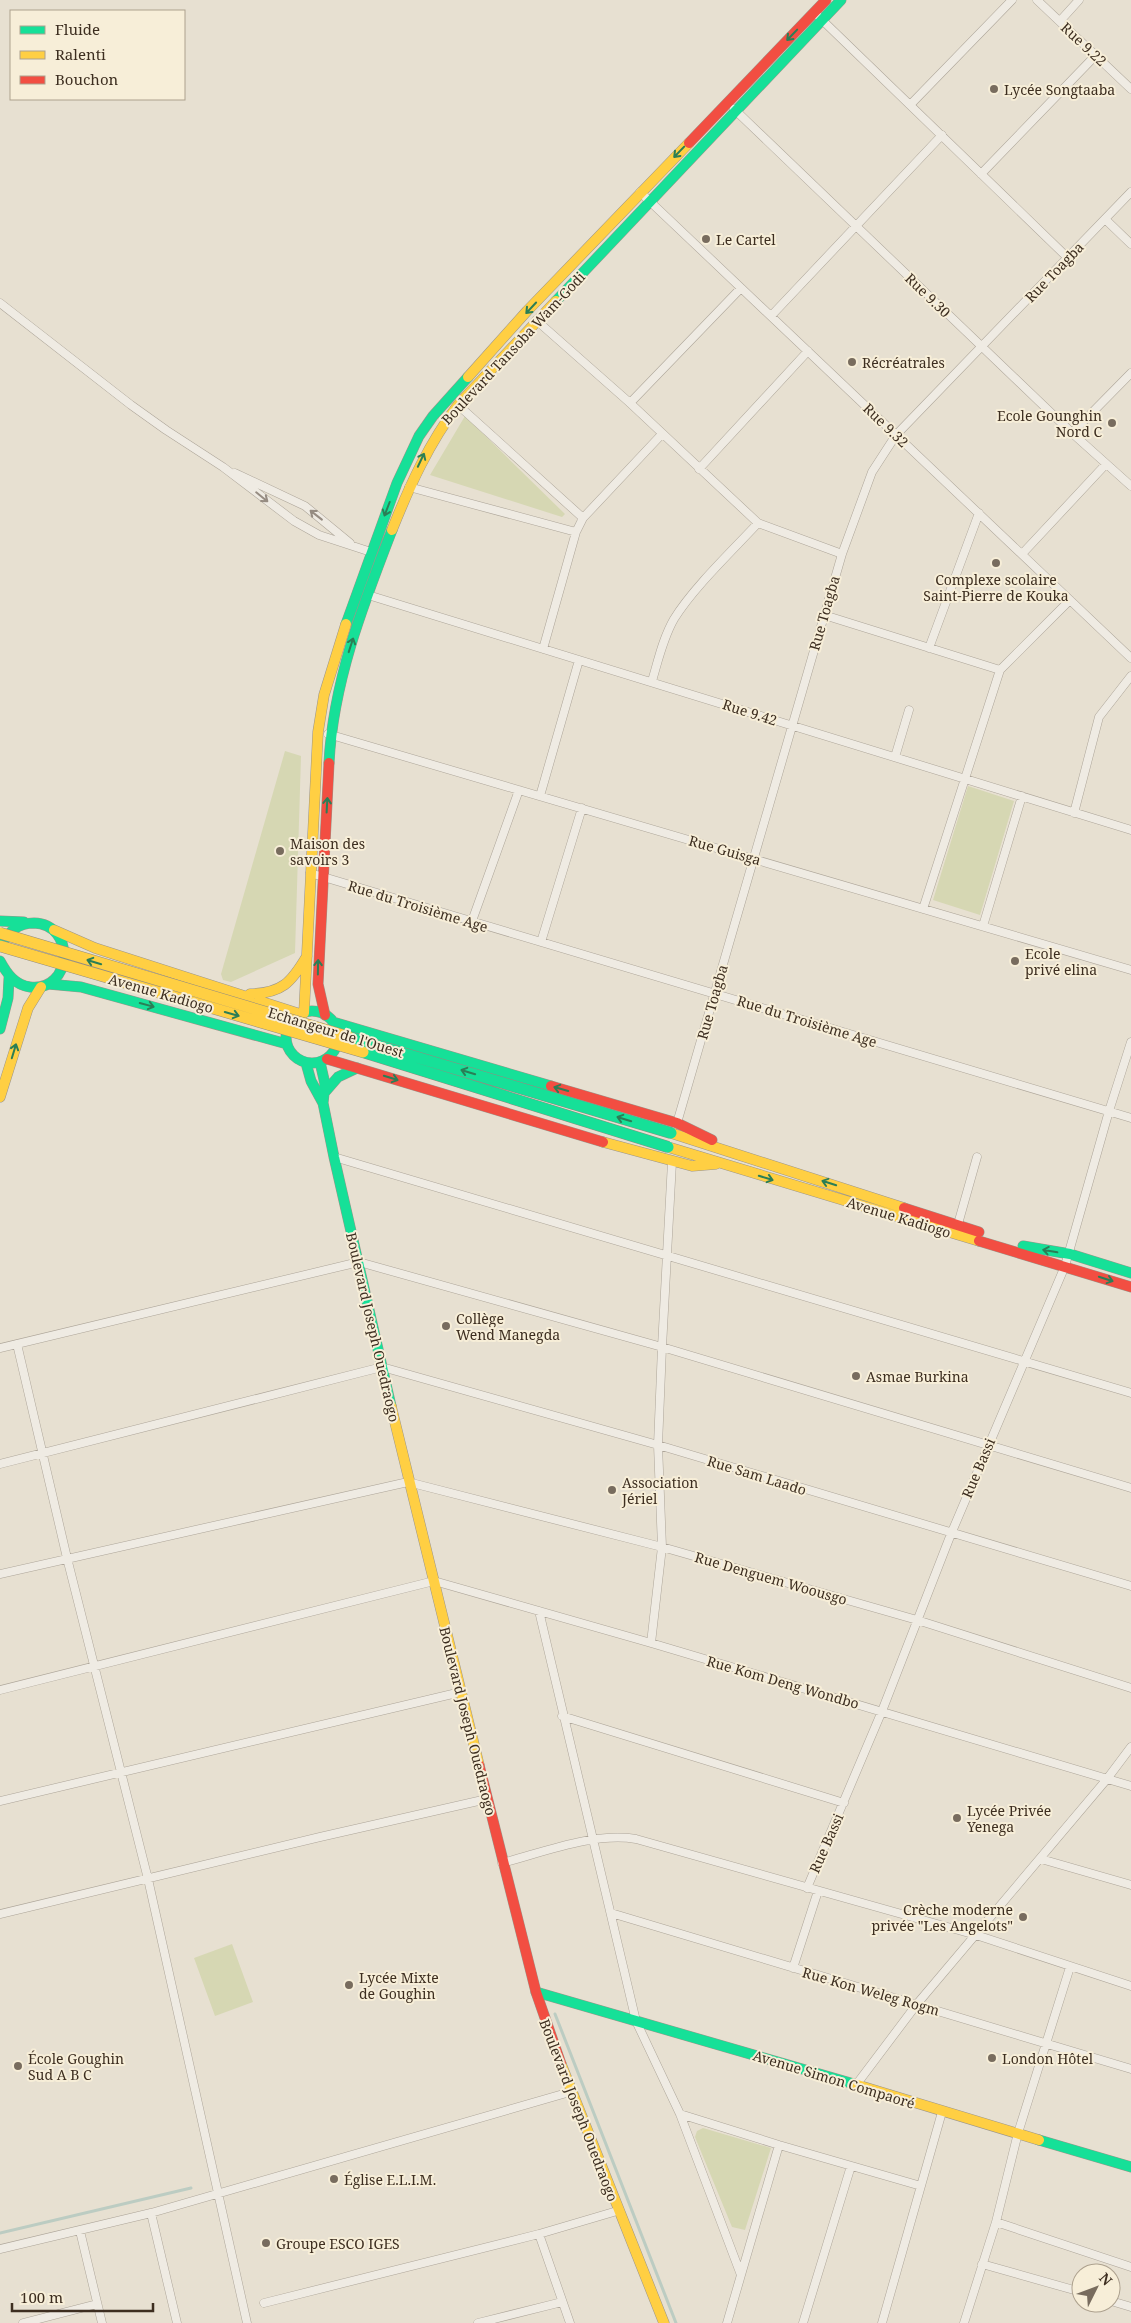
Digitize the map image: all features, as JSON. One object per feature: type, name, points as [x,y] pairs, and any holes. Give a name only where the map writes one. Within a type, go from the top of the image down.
[{"type":"main road","name":"Boulevard Tansoba Wam-Godi","points":[[818,16],[826,0]]},
{"type":"main road","name":"Boulevard Tansoba Wam-Godi","points":[[302,1013],[307,956],[318,732],[324,694],[334,658],[371,552],[397,483],[419,436],[433,416],[527,312],[640,192],[731,106],[818,16],[841,0]]},
{"type":"main road","name":"Boulevard Tansoba Wam-Godi","points":[[329,1018],[318,984],[330,734],[340,681],[368,595],[409,487],[429,443],[458,405],[650,201],[731,106]]},
{"type":"main road","points":[[0,921],[40,923],[95,948],[302,1013],[315,1012],[674,1128]]},
{"type":"main road","points":[[0,947],[6,934],[25,922]]},
{"type":"main road","points":[[0,1098],[28,1008],[45,985],[60,974],[66,958],[63,943],[54,930]]},
{"type":"main road","name":"Echangeur de l'Ouest","points":[[0,933],[674,1128]]},
{"type":"main road","name":"Avenue Kadiogo","points":[[0,947],[323,1040]]},
{"type":"main road","points":[[238,994],[270,994],[280,990],[289,984],[307,956]]},
{"type":"main road","points":[[3,969],[20,986],[81,987],[287,1044]]},
{"type":"main road","points":[[0,1029],[8,998],[3,969]]},
{"type":"main road","points":[[302,1013],[293,1019],[288,1027],[287,1044],[294,1056],[306,1063],[324,1060],[357,1068],[672,1162],[692,1166],[719,1164]]},
{"type":"main road","points":[[324,1060],[337,1046],[337,1029],[329,1018]]},
{"type":"main road","name":"Echangeur de l'Ouest","points":[[323,1040],[668,1147]]},
{"type":"main road","name":"Boulevard Joseph Ouedraogo","points":[[324,1060],[324,1098],[334,1157],[408,1482],[536,1992],[570,2092],[664,2323]]},
{"type":"main road","name":"Boulevard Joseph Ouedraogo","points":[[306,1063],[311,1082],[324,1098]]},
{"type":"main road","points":[[324,1098],[338,1076],[357,1068]]},
{"type":"main road","name":"Avenue Kadiogo","points":[[674,1128],[720,1148],[958,1224],[1012,1244],[1070,1254],[1131,1273]]},
{"type":"main road","name":"Avenue Kadiogo","points":[[668,1147],[719,1164],[1131,1287]]},
{"type":"main road","name":"Avenue Simon Compaoré","points":[[536,1992],[1131,2167]]},
{"type":"street","points":[[910,105],[1012,0]]},
{"type":"street","name":"Rue 9.22","points":[[1037,0],[1131,89]]},
{"type":"street","points":[[1060,21],[1079,0]]},
{"type":"street","points":[[818,16],[1068,258]]},
{"type":"street","points":[[981,174],[1096,55]]},
{"type":"street","name":"Rue 9.30","points":[[731,106],[1072,433],[1131,486]]},
{"type":"street","points":[[771,316],[942,135]]},
{"type":"street","name":"Rue 9.32","points":[[640,192],[1131,658]]},
{"type":"street","name":"Rue Toagba","points":[[674,1128],[842,554],[872,472],[896,435],[1131,192]]},
{"type":"street","points":[[1105,219],[1131,244]]},
{"type":"street","points":[[630,403],[741,288]]},
{"type":"street","points":[[0,303],[166,430],[223,467],[294,521],[319,535],[371,552]]},
{"type":"street","points":[[536,320],[630,403],[698,469],[758,523],[842,554]]},
{"type":"street","points":[[698,469],[808,351]]},
{"type":"street","points":[[1072,433],[1131,373]]},
{"type":"street","points":[[458,405],[582,518]]},
{"type":"street","points":[[543,650],[576,532],[582,518],[662,434]]},
{"type":"street","points":[[1022,554],[1106,464]]},
{"type":"street","points":[[223,467],[305,506],[354,546]]},
{"type":"street","points":[[409,487],[576,532]]},
{"type":"street","points":[[929,648],[979,513]]},
{"type":"street","points":[[652,681],[667,634],[685,603],[758,523]]},
{"type":"street","name":"Rue 9.42","points":[[368,595],[1131,830]]},
{"type":"street","points":[[922,908],[1000,670],[1070,600]]},
{"type":"street","points":[[824,615],[1000,670]]},
{"type":"street","points":[[540,796],[579,660]]},
{"type":"street","points":[[1074,813],[1099,717],[1131,676]]},
{"type":"street","points":[[895,757],[909,710]]},
{"type":"street","name":"Rue Guisga","points":[[318,732],[1131,970]]},
{"type":"street","points":[[472,921],[519,790]]},
{"type":"street","points":[[983,926],[1022,796]]},
{"type":"street","points":[[541,942],[582,808]]},
{"type":"street","name":"Rue du Troisième Age","points":[[310,873],[1131,1118]]},
{"type":"street","name":"Rue Bassi","points":[[806,1888],[882,1711],[988,1444],[1070,1254],[1109,1111],[1131,1042]]},
{"type":"street","points":[[334,1157],[1131,1394]]},
{"type":"street","points":[[958,1224],[977,1157]]},
{"type":"street","points":[[651,1643],[662,1547],[658,1445],[672,1162]]},
{"type":"street","points":[[0,1348],[359,1262],[662,1347],[1131,1488]]},
{"type":"street","points":[[17,1344],[67,1558],[148,1879],[247,2323]]},
{"type":"street","points":[[0,1464],[42,1455],[382,1367]]},
{"type":"street","name":"Rue Sam Laado","points":[[382,1367],[658,1445],[951,1534],[1131,1586]]},
{"type":"street","points":[[0,1574],[408,1482]]},
{"type":"street","name":"Rue Denguem Woousgo","points":[[408,1482],[662,1547],[918,1620],[1131,1688]]},
{"type":"street","points":[[0,1690],[434,1581]]},
{"type":"street","name":"Rue Kom Deng Wondbo","points":[[434,1581],[651,1643],[1131,1786]]},
{"type":"street","points":[[539,1611],[562,1716],[636,2021],[680,2114],[741,2275]]},
{"type":"street","points":[[0,1801],[461,1692]]},
{"type":"street","points":[[562,1716],[844,1803]]},
{"type":"street","points":[[856,2085],[917,2004],[1041,1859],[1131,1747]]},
{"type":"street","points":[[0,1914],[487,1799]]},
{"type":"street","points":[[502,1862],[593,1839],[610,1837],[636,1839],[976,1935],[1131,1986]]},
{"type":"street","points":[[1041,1859],[1131,1886]]},
{"type":"street","name":"Rue Bassi","points":[[792,1968],[818,1891]]},
{"type":"street","name":"Rue Kon Weleg Rogm","points":[[611,1913],[1131,2070]]},
{"type":"street","points":[[964,2323],[996,2222],[1018,2133],[1070,1967]]},
{"type":"street","points":[[0,2248],[152,2213],[570,2092]]},
{"type":"street","points":[[882,2323],[942,2112]]},
{"type":"street","points":[[680,2114],[921,2186]]},
{"type":"street","points":[[727,2323],[779,2145]]},
{"type":"street","points":[[803,2323],[851,2166]]},
{"type":"street","points":[[264,2303],[539,2234],[617,2211]]},
{"type":"street","points":[[152,2213],[177,2323]]},
{"type":"street","points":[[996,2222],[1131,2267]]},
{"type":"street","points":[[80,2231],[102,2323]]},
{"type":"street","points":[[539,2234],[570,2323]]},
{"type":"street","points":[[982,2264],[1071,2289]]},
{"type":"street","points":[[478,2323],[562,2302]]},
{"type":"street","points":[[23,2323],[98,2304]]},
{"type":"green space","points":[[465,416],[565,514],[562,517],[430,475]]},
{"type":"green space","points":[[285,751],[301,756],[295,953],[231,982],[223,980],[221,974]]},
{"type":"green space","points":[[968,786],[1014,801],[980,915],[933,900]]},
{"type":"green space","points":[[232,1944],[253,2002],[215,2016],[194,1958]]},
{"type":"green space","points":[[703,2128],[771,2148],[745,2230],[732,2227],[695,2137],[697,2131]]},
{"type":"waterway","points":[[555,2014],[676,2323]]},
{"type":"waterway","points":[[0,2233],[191,2188]]},
{"type":"traffic: fast","points":[[556,301],[841,0]]},
{"type":"traffic: fast","points":[[346,624],[397,483],[419,436],[433,416],[468,377]]},
{"type":"traffic: fast","points":[[329,763],[336,703],[343,673],[360,615],[392,530]]},
{"type":"traffic: fast","points":[[0,921],[24,922]]},
{"type":"traffic: fast","points":[[0,961],[12,978],[20,984],[30,987],[44,986],[55,979],[61,969],[64,957],[63,945],[57,934],[48,926],[34,923],[28,923],[14,929],[1,945]]},
{"type":"traffic: fast","points":[[0,1029],[8,998],[9,978]]},
{"type":"traffic: fast","points":[[48,984],[81,987],[287,1044]]},
{"type":"traffic: fast","points":[[307,1011],[317,1011],[326,1015],[334,1023],[338,1037],[334,1051],[326,1059],[317,1063],[307,1063],[298,1059],[290,1051],[286,1042],[286,1032],[290,1023],[298,1015],[307,1011]]},
{"type":"traffic: fast","points":[[333,1022],[551,1086]]},
{"type":"traffic: fast","points":[[349,1037],[671,1133]]},
{"type":"traffic: fast","points":[[363,1052],[668,1147]]},
{"type":"traffic: fast","points":[[320,1062],[325,1084],[323,1103],[334,1157],[391,1406]]},
{"type":"traffic: fast","points":[[306,1063],[311,1081],[323,1103]]},
{"type":"traffic: fast","points":[[325,1092],[338,1077],[357,1068]]},
{"type":"traffic: fast","points":[[1023,1246],[1070,1254],[1131,1273]]},
{"type":"traffic: fast","points":[[536,1992],[854,2084]]},
{"type":"traffic: fast","points":[[1039,2140],[1131,2167]]},
{"type":"traffic: slow","points":[[468,377],[527,311],[689,143]]},
{"type":"traffic: slow","points":[[392,530],[421,465],[438,434],[458,405],[556,301]]},
{"type":"traffic: slow","points":[[304,1013],[318,732],[324,695],[346,624]]},
{"type":"traffic: slow","points":[[54,930],[95,948],[300,1014]]},
{"type":"traffic: slow","points":[[0,933],[349,1037]]},
{"type":"traffic: slow","points":[[0,946],[363,1052]]},
{"type":"traffic: slow","points":[[250,994],[278,989],[290,980],[307,956]]},
{"type":"traffic: slow","points":[[0,1097],[28,1008],[41,987]]},
{"type":"traffic: slow","points":[[671,1133],[904,1208]]},
{"type":"traffic: slow","points":[[603,1142],[692,1166],[716,1164]]},
{"type":"traffic: slow","points":[[668,1147],[979,1241]]},
{"type":"traffic: slow","points":[[391,1406],[479,1765]]},
{"type":"traffic: slow","points":[[561,2064],[664,2323]]},
{"type":"traffic: slow","points":[[854,2084],[1039,2140]]},
{"type":"traffic: jam","points":[[689,143],[826,0]]},
{"type":"traffic: jam","points":[[325,1015],[318,984],[329,763]]},
{"type":"traffic: jam","points":[[327,1059],[603,1142]]},
{"type":"traffic: jam","points":[[551,1086],[677,1123],[712,1140]]},
{"type":"traffic: jam","points":[[904,1208],[979,1232]]},
{"type":"traffic: jam","points":[[979,1241],[1131,1287]]},
{"type":"traffic: jam","points":[[479,1765],[536,1992],[561,2064]]},
{"type":"place","name":"Lycée Songtaaba","points":[[994,89]]},
{"type":"place","name":"Le Cartel","points":[[706,239]]},
{"type":"place","name":"Récréatrales","points":[[852,362]]},
{"type":"place","name":"Ecole Gounghin Nord C","points":[[1112,423]]},
{"type":"place","name":"Complexe scolaire Saint-Pierre de Kouka","points":[[996,563]]},
{"type":"place","name":"Maison des savoirs 3","points":[[280,851]]},
{"type":"place","name":"Ecole privé elina","points":[[1015,961]]},
{"type":"place","name":"Collège Wend Manegda","points":[[446,1326]]},
{"type":"place","name":"Asmae Burkina","points":[[856,1376]]},
{"type":"place","name":"Association Jériel","points":[[612,1490]]},
{"type":"place","name":"Lycée Privée Yenega","points":[[957,1818]]},
{"type":"place","name":"Crèche moderne privée \"Les Angelots\"","points":[[1023,1917]]},
{"type":"place","name":"Lycée Mixte de Goughin","points":[[349,1985]]},
{"type":"place","name":"London Hôtel","points":[[992,2058]]},
{"type":"place","name":"École Goughin Sud A B C","points":[[18,2066]]},
{"type":"place","name":"Église E.L.I.M.","points":[[334,2179]]},
{"type":"place","name":"Groupe ESCO IGES","points":[[266,2243]]}]
